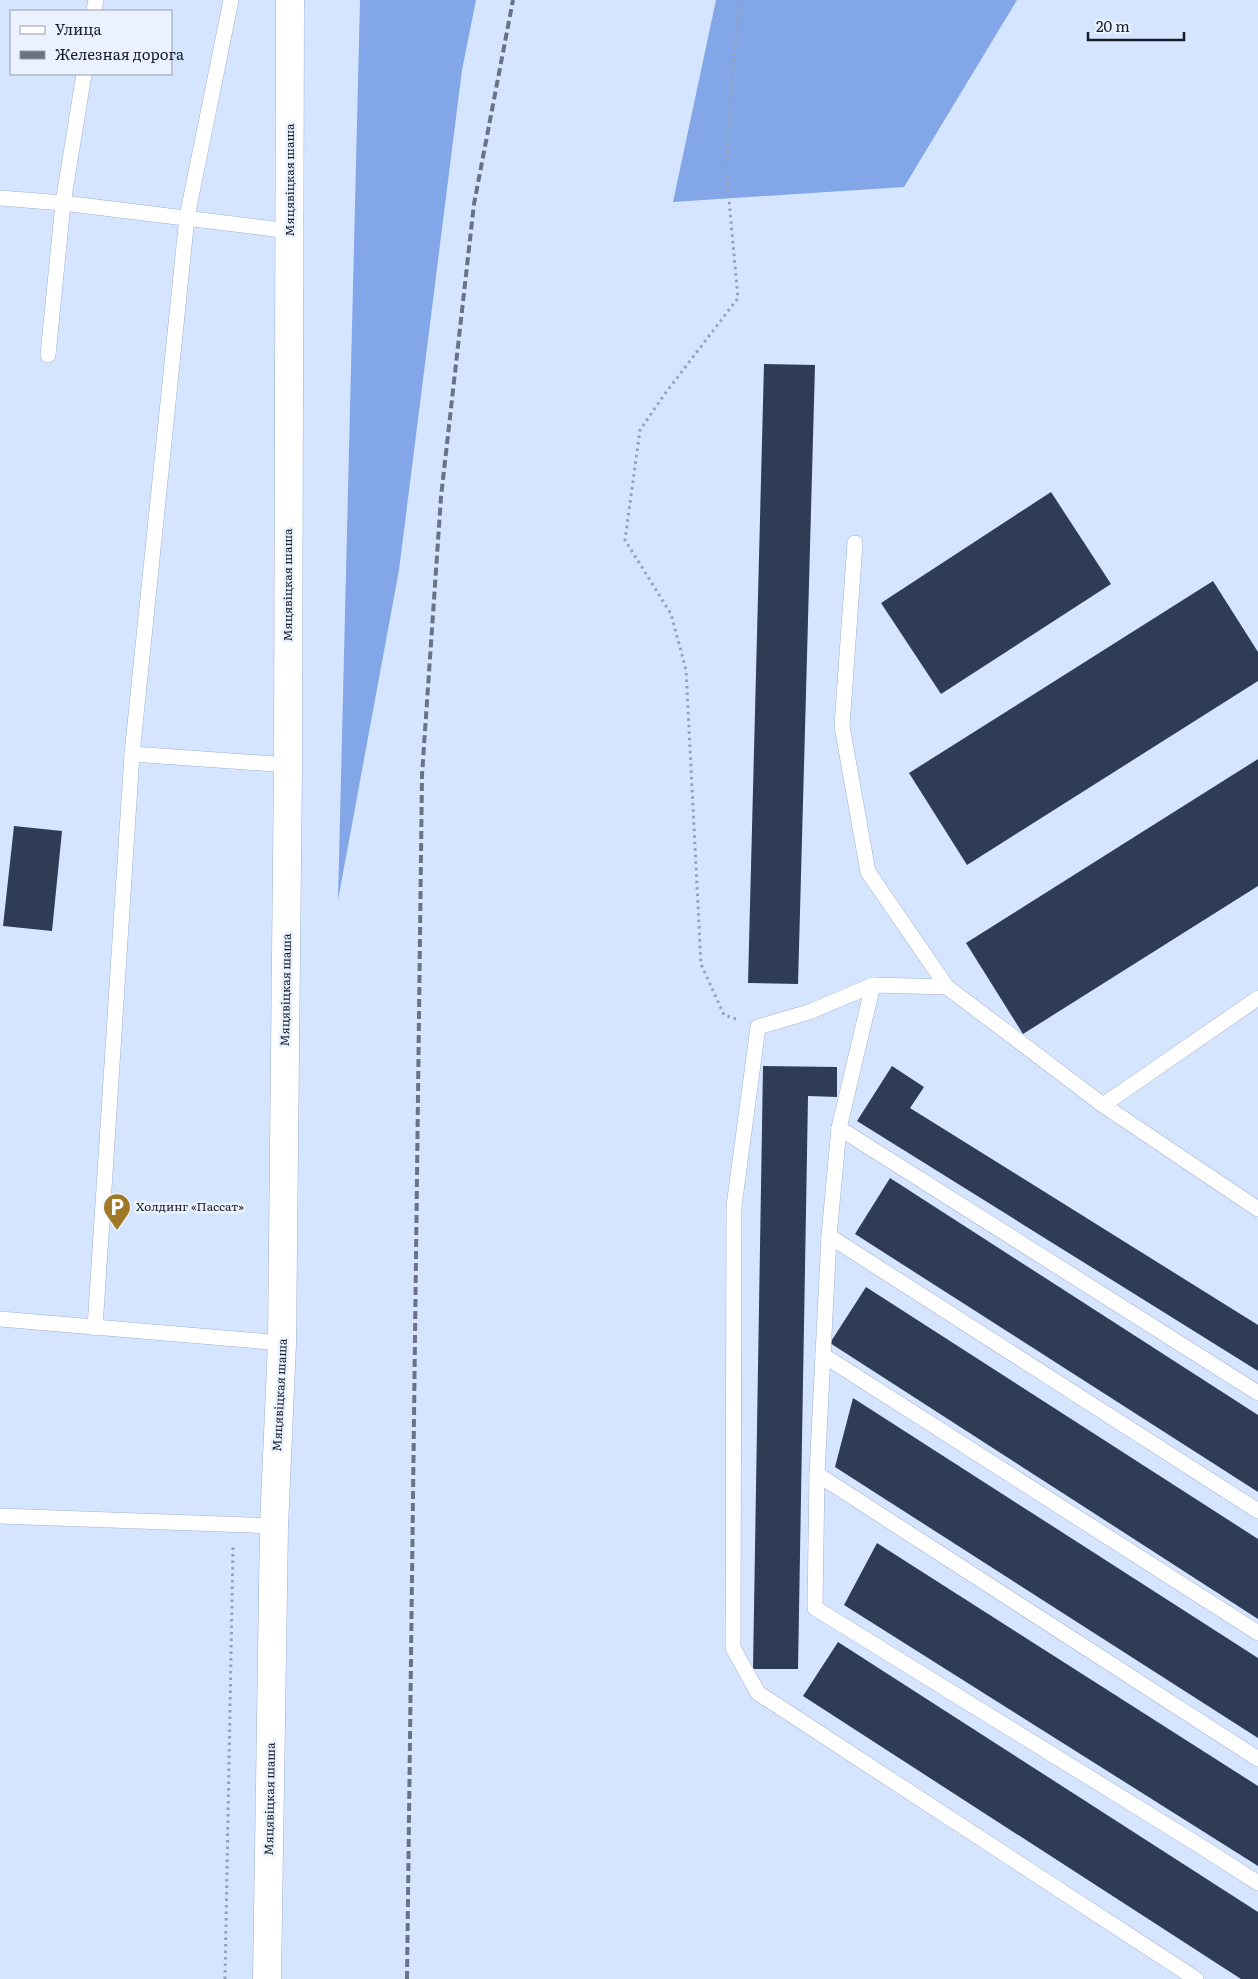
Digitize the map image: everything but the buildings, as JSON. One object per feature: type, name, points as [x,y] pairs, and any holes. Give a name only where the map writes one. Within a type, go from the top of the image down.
[{"type":"main road","name":"Мяцявіцкая шаша","points":[[267,1979],[274,1526],[282,1343],[288,765],[290,0]]},
{"type":"lane","points":[[95,1328],[132,754],[187,217],[231,0]]},
{"type":"lane","points":[[48,355],[63,203],[84,75]]},
{"type":"lane","points":[[0,198],[187,217],[290,231]]},
{"type":"lane","points":[[856,543],[842,726],[868,872],[947,987],[1103,1105],[1258,1210]]},
{"type":"lane","points":[[132,754],[288,765]]},
{"type":"lane","points":[[873,985],[839,1128],[829,1236],[817,1474],[815,1608],[1186,1837],[1258,1884]]},
{"type":"lane","points":[[947,987],[873,985],[809,1012],[758,1027],[734,1206],[733,1648],[758,1693],[1196,1979]]},
{"type":"lane","points":[[1103,1105],[1258,998]]},
{"type":"lane","points":[[839,1128],[1258,1393]]},
{"type":"lane","points":[[829,1236],[1258,1511]]},
{"type":"lane","points":[[0,1319],[282,1343]]},
{"type":"lane","points":[[823,1355],[1258,1633]]},
{"type":"lane","points":[[817,1474],[1258,1759]]},
{"type":"lane","points":[[0,1516],[274,1526]]},
{"type":"path","points":[[741,0],[734,54],[726,167],[738,298],[664,395],[640,430],[625,540],[671,614],[686,670],[701,964],[724,1015],[758,1027]]},
{"type":"path","points":[[225,1979],[233,1524]]},
{"type":"shaded area","points":[[360,0],[476,0],[462,70],[399,570],[338,900]]},
{"type":"shaded area","points":[[716,0],[1017,0],[904,187],[673,202]]},
{"type":"railway","points":[[407,1979],[422,775],[441,497],[474,204],[513,0]]},
{"type":"place","name":"Холдинг «Пассат»","points":[[117,1231]]}]
